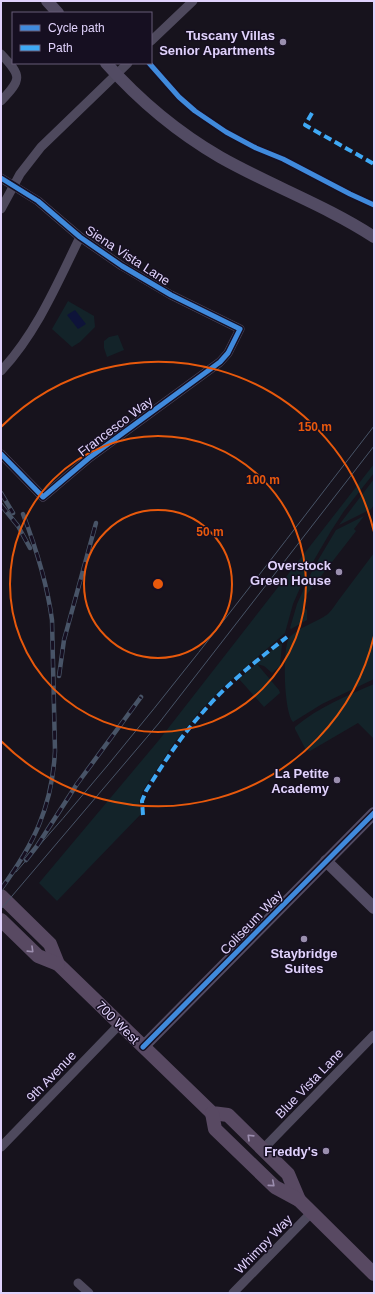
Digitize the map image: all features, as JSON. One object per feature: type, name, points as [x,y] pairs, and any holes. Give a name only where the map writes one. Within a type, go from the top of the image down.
[{"type":"main road","name":"700 West","points":[[1,896],[50,944],[58,964]]},
{"type":"main road","name":"700 West","points":[[1,920],[38,956],[58,964],[212,1113],[215,1129],[275,1187],[299,1200],[374,1274]]},
{"type":"main road","name":"700 West","points":[[212,1113],[228,1115],[263,1149],[288,1174],[299,1200]]},
{"type":"street","points":[[47,1],[57,12]]},
{"type":"street","points":[[152,40],[194,1]]},
{"type":"street","points":[[1,54],[14,68],[17,78],[13,88],[1,101]]},
{"type":"street","points":[[107,64],[159,114],[206,148],[252,174],[331,211],[374,237]]},
{"type":"street","points":[[1,209],[27,164],[41,147],[127,64]]},
{"type":"street","name":"Siena Vista Lane","points":[[1,178],[38,200],[80,237],[122,266],[171,295],[240,329]]},
{"type":"street","points":[[1,371],[24,343],[38,322],[80,237]]},
{"type":"street","name":"Francesco Way","points":[[1,454],[43,497],[90,458],[220,362],[228,353],[240,329]]},
{"type":"street","name":"Coliseum Way","points":[[143,1047],[374,812]]},
{"type":"street","points":[[326,861],[374,908]]},
{"type":"street","name":"9th Avenue","points":[[1,1147],[120,1024]]},
{"type":"street","name":"Blue Vista Lane","points":[[263,1149],[374,1035]]},
{"type":"street","name":"Whimpy Way","points":[[233,1293],[312,1212]]},
{"type":"street","points":[[78,1283],[88,1293]]},
{"type":"shaded area","points":[[68,301],[94,316],[95,327],[80,342],[72,347],[52,329]]},
{"type":"shaded area","points":[[75,310],[86,324],[78,329],[67,315]]},
{"type":"shaded area","points":[[118,335],[124,350],[107,357],[104,348],[104,341],[109,337]]},
{"type":"shaded area","points":[[374,464],[374,473],[344,511],[307,572],[293,604],[285,633],[223,687],[200,711],[174,743],[142,792],[139,804],[141,814],[57,901],[39,883],[159,740]]},
{"type":"shaded area","points":[[374,479],[374,505],[371,509],[339,525]]},
{"type":"shaded area","points":[[364,516],[354,529],[356,531],[304,598],[307,601],[303,607],[307,610],[307,620],[291,629],[290,628],[297,604],[314,567],[336,530]]},
{"type":"shaded area","points":[[374,553],[374,679],[322,704],[293,722],[288,707],[285,681],[285,654],[289,638],[297,631],[328,614]]},
{"type":"shaded area","points":[[280,643],[282,644],[280,666],[272,673],[264,666],[257,664],[280,693],[264,707],[239,679]]},
{"type":"shaded area","points":[[374,684],[374,739],[358,723],[310,751],[306,750],[295,727],[313,714],[343,697]]},
{"type":"tram line","points":[[16,872],[109,764],[199,652],[374,426]]},
{"type":"tram line","points":[[1,909],[159,723],[374,446]]},
{"type":"railway","points":[[1,493],[13,513]]},
{"type":"railway","points":[[1,505],[18,526],[30,548]]},
{"type":"railway","points":[[1,889],[23,856],[39,824],[50,790],[55,751],[52,620],[40,566],[23,514]]},
{"type":"railway","points":[[59,676],[64,640],[96,523]]},
{"type":"railway","points":[[26,860],[37,846],[77,784],[141,697]]},
{"type":"marked path","points":[[312,113],[305,125],[374,164]]},
{"type":"marked path","points":[[143,815],[142,801],[146,791],[166,760],[195,721],[232,682],[287,637]]},
{"type":"cycle path","points":[[150,64],[179,97],[195,111],[226,132],[374,205]]},
{"type":"cycle path","points":[[1,178],[38,201],[80,237],[122,266],[171,295],[240,329],[228,353],[220,362],[89,458],[43,497],[1,454]]},
{"type":"cycle path","points":[[143,1047],[374,813]]},
{"type":"place","name":"Tuscany Villas Senior Apartments","points":[[283,42]]},
{"type":"place","name":"Overstock Green House","points":[[339,572]]},
{"type":"place","name":"La Petite Academy","points":[[337,780]]},
{"type":"place","name":"Staybridge Suites","points":[[304,939]]},
{"type":"place","name":"Freddy's","points":[[326,1151]]}]
